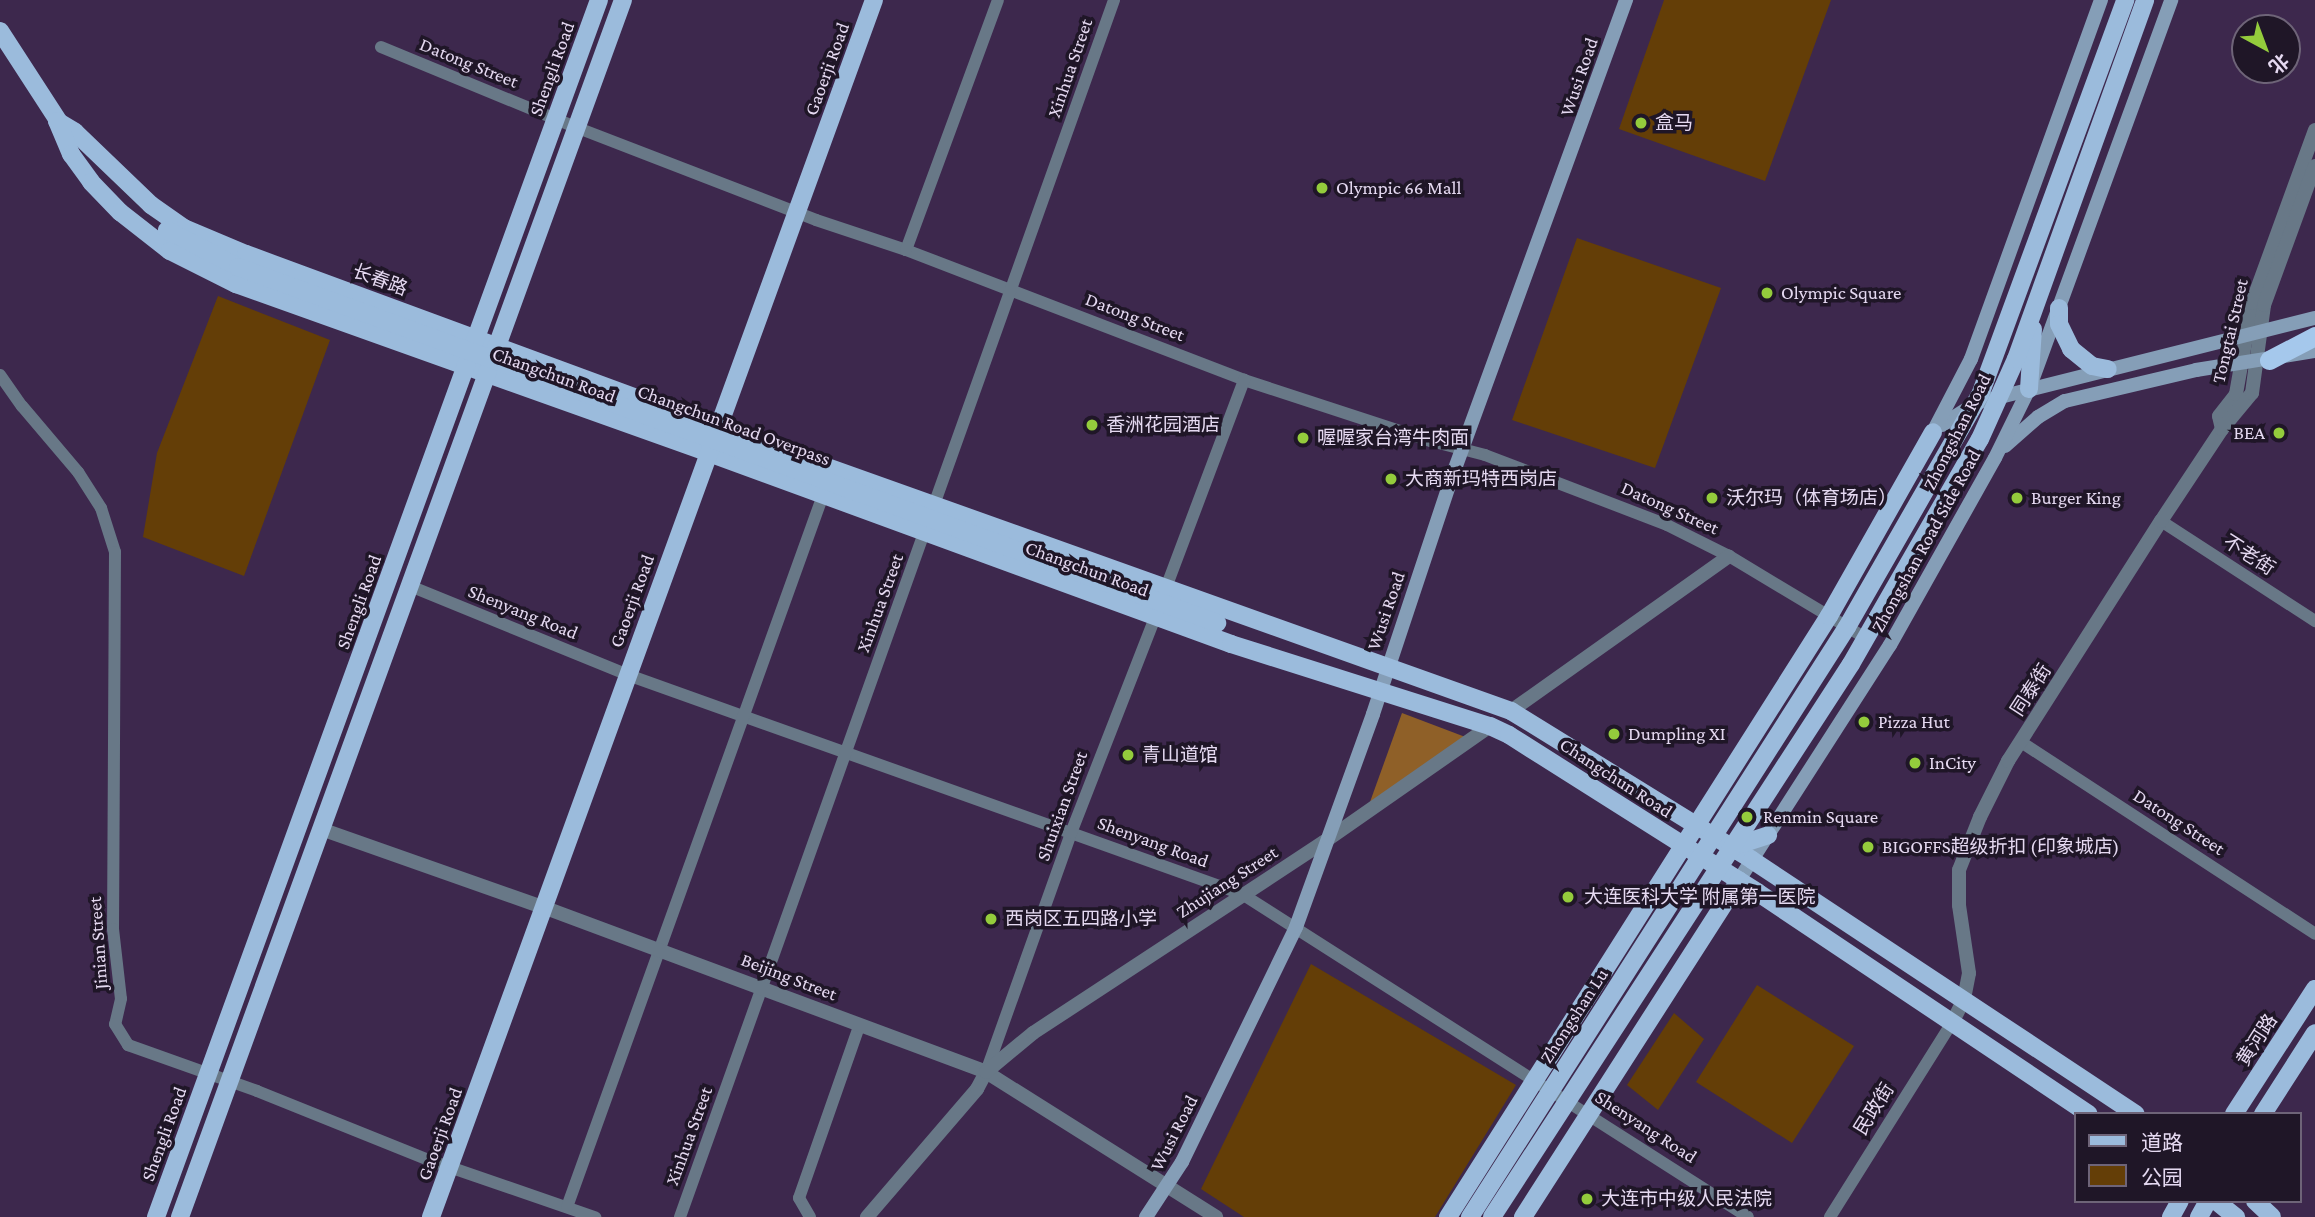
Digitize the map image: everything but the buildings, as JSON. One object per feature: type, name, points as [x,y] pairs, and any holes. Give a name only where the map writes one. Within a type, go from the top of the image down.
[{"type":"highway","points":[[2256,362],[2315,336]]},
{"type":"main road","name":"Shengli Road","points":[[156,1217],[599,0]]},
{"type":"main road","points":[[180,1217],[623,0]]},
{"type":"main road","name":"Gaoerji Road","points":[[432,1217],[874,0]]},
{"type":"main road","name":"Wusi Road","points":[[1146,1217],[1168,1186],[1296,927],[1462,449],[1626,0]]},
{"type":"main road","name":"Zhongshan Road","points":[[1732,848],[1867,639],[1980,439],[2000,397],[2034,308],[2145,0]]},
{"type":"main road","name":"Zhongshan Road Side Road","points":[[1739,880],[1885,652],[1995,458],[2029,389],[2171,0]]},
{"type":"main road","points":[[1448,1217],[1829,616],[1933,432],[1971,359],[2098,1]]},
{"type":"main road","name":"Zhongshan Road","points":[[1714,837],[1847,627],[1976,403],[1993,367],[2123,5]]},
{"type":"main road","name":"Changchun Road","points":[[0,31],[57,121],[103,180],[145,216],[188,243],[238,267]]},
{"type":"main road","name":"Changchun Road","points":[[57,121],[71,154],[91,182],[120,212],[170,251],[236,284],[1156,616],[1490,726],[1526,745],[1739,880],[2086,1112]]},
{"type":"main road","name":"长春路","points":[[57,121],[75,132],[133,191],[184,228],[718,428]]},
{"type":"main road","name":"Changchun Road Overpass","points":[[238,267],[1217,623]]},
{"type":"main road","points":[[2029,389],[2034,308]]},
{"type":"main road","points":[[2059,308],[2059,324],[2071,349],[2092,366],[2108,369]]},
{"type":"main road","points":[[1933,432],[1953,415],[1976,403],[2315,317]]},
{"type":"main road","points":[[1995,458],[2015,435],[2064,401],[2196,370],[2315,351]]},
{"type":"main road","name":"Changchun Road","points":[[718,428],[1288,634],[1511,711],[1752,860],[2133,1112]]},
{"type":"main road","points":[[1217,623],[1288,634]]},
{"type":"main road","points":[[1217,623],[1279,658]]},
{"type":"main road","points":[[1712,801],[1714,837]]},
{"type":"main road","points":[[1492,1217],[1732,848],[1768,835]]},
{"type":"main road","name":"Zhongshan Lu","points":[[1470,1217],[1714,837]]},
{"type":"main road","points":[[1523,1217],[1739,880]]},
{"type":"main road","name":"黄河路","points":[[2235,1112],[2315,989]]},
{"type":"main road","points":[[2264,1112],[2315,1033]]},
{"type":"main road","points":[[2218,1203],[2236,1217]]},
{"type":"main road","points":[[2257,1203],[2272,1217]]},
{"type":"street","points":[[906,250],[998,0]]},
{"type":"street","name":"Xinhua Street","points":[[680,1217],[1012,289],[1111,1]]},
{"type":"street","points":[[2098,1],[2123,5]]},
{"type":"street","name":"Datong Street","points":[[381,47],[578,128],[797,212],[1012,289],[1244,380],[1485,454],[1667,525],[1729,556],[1867,639]]},
{"type":"street","name":"Tongtai Street","points":[[2222,429],[2219,416],[2256,362],[2252,303],[2315,130]]},
{"type":"street","name":"Tongtai Street","points":[[2254,333],[2315,166]]},
{"type":"street","name":"Jinian Street","points":[[0,374],[22,407],[78,472],[101,508],[115,552],[113,929],[121,999],[116,1024],[128,1045],[595,1217]]},
{"type":"street","name":"Shuixian Street","points":[[867,1217],[977,1089],[986,1072],[1071,833],[1244,380]]},
{"type":"street","name":"同泰街","points":[[1964,999],[1969,973],[1959,905],[1959,870],[1980,817],[2021,742],[2222,429]]},
{"type":"street","points":[[567,1208],[662,950],[823,495]]},
{"type":"street","name":"不老街","points":[[2161,521],[2315,621]]},
{"type":"street","points":[[1511,711],[1729,556]]},
{"type":"street","name":"Shenyang Road","points":[[410,586],[628,675],[848,751],[1242,894],[1748,1217]]},
{"type":"street","name":"Zhujiang Street","points":[[986,1072],[1086,996],[1324,842],[1490,726]]},
{"type":"street","name":"Datong Street","points":[[2021,742],[2315,934]]},
{"type":"street","name":"Beijing Street","points":[[321,829],[662,950],[986,1072],[1216,1217]]},
{"type":"street","points":[[1953,1021],[1964,999]]},
{"type":"street","name":"民政街","points":[[1830,1217],[1953,1021]]},
{"type":"street","points":[[810,1217],[799,1198],[860,1024]]},
{"type":"green space","points":[[1664,0],[1831,0],[1765,181],[1619,129]]},
{"type":"green space","points":[[1577,238],[1721,288],[1655,468],[1512,420]]},
{"type":"green space","points":[[218,296],[330,340],[244,576],[143,537],[157,453]]},
{"type":"green space","points":[[1311,964],[1516,1085],[1435,1217],[1244,1217],[1201,1189]]},
{"type":"green space","points":[[1757,985],[1854,1046],[1792,1143],[1696,1082]]},
{"type":"green space","points":[[1674,1013],[1704,1039],[1658,1110],[1627,1085]]},
{"type":"shaded area","points":[[1402,713],[1468,738],[1370,802]]},
{"type":"place","name":"盒马","points":[[1641,123]]},
{"type":"place","name":"Olympic 66 Mall","points":[[1322,188]]},
{"type":"place","name":"Olympic Square","points":[[1767,293]]},
{"type":"place","name":"香洲花园酒店","points":[[1092,425]]},
{"type":"place","name":"BEA","points":[[2279,433]]},
{"type":"place","name":"喔喔家台湾牛肉面","points":[[1303,438]]},
{"type":"place","name":"大商新玛特西岗店","points":[[1391,479]]},
{"type":"place","name":"沃尔玛（体育场店）","points":[[1712,498]]},
{"type":"place","name":"Burger King","points":[[2017,498]]},
{"type":"place","name":"Pizza Hut","points":[[1864,722]]},
{"type":"place","name":"Dumpling XI","points":[[1614,734]]},
{"type":"place","name":"青山道馆","points":[[1128,755]]},
{"type":"place","name":"InCity","points":[[1915,763]]},
{"type":"place","name":"Renmin Square","points":[[1747,817]]},
{"type":"place","name":"BIGOFFS超级折扣 (印象城店)","points":[[1868,847]]},
{"type":"place","name":"大连医科大学 附属第一医院","points":[[1568,897]]},
{"type":"place","name":"西岗区五四路小学","points":[[991,919]]},
{"type":"place","name":"大连市中级人民法院","points":[[1587,1199]]}]
